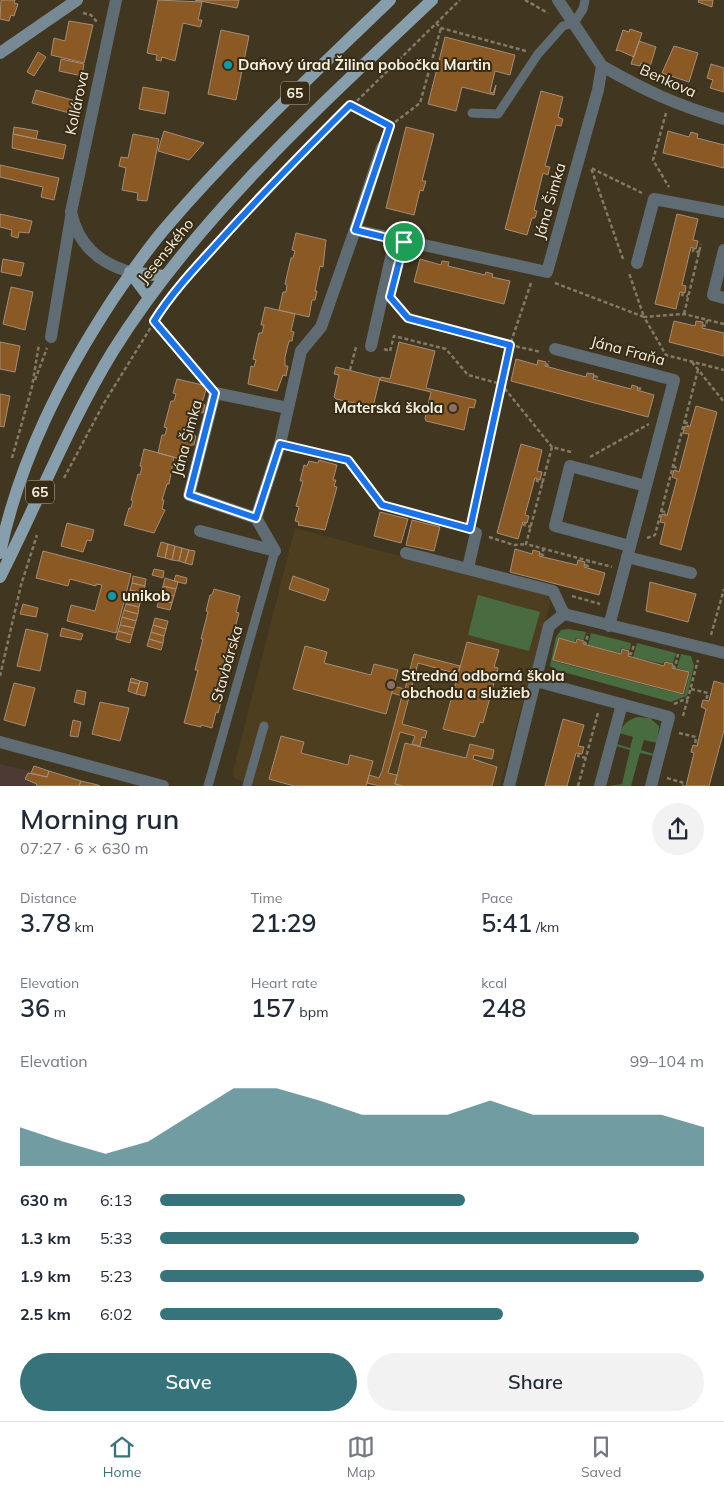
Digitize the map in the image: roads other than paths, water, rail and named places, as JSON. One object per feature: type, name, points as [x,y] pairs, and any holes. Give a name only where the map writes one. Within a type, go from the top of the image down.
[{"type":"main road","name":"Jesenského","points":[[130,272],[166,227],[208,180],[390,0]]},
{"type":"main road","name":"Jesenského","points":[[0,577],[81,407],[164,276],[226,204],[432,0]]},
{"type":"main road","points":[[130,272],[164,276]]},
{"type":"main road","points":[[130,272],[149,297]]},
{"type":"main road","name":"65","points":[[0,553],[16,491],[63,382],[92,330],[130,272]]},
{"type":"street","name":"Kollárova","points":[[45,338],[116,0]]},
{"type":"street","points":[[558,0],[568,25],[602,66]]},
{"type":"street","points":[[0,54],[76,6]]},
{"type":"street","name":"Benkova","points":[[602,66],[654,95],[681,107],[724,119]]},
{"type":"street","name":"Jána Šimka","points":[[355,230],[547,272],[598,90],[602,66]]},
{"type":"street","points":[[275,551],[256,518],[280,444],[301,351],[321,327],[382,147]]},
{"type":"street","points":[[632,267],[654,199],[724,212]]},
{"type":"street","name":"Kollárova","points":[[72,212],[80,239],[108,264],[130,272]]},
{"type":"street","points":[[371,346],[395,240]]},
{"type":"street","points":[[724,250],[713,295],[724,298]]},
{"type":"street","name":"Jána Fraňa","points":[[555,348],[674,380],[609,626]]},
{"type":"street","name":"Jána Šimka","points":[[256,518],[189,495],[215,393],[288,408]]},
{"type":"street","points":[[646,486],[570,466],[555,526],[691,573]]},
{"type":"street","points":[[200,531],[275,551]]},
{"type":"street","points":[[468,568],[476,534]]},
{"type":"street","points":[[406,553],[553,591],[564,614],[704,653],[724,653]]},
{"type":"street","points":[[509,786],[549,626],[564,614]]},
{"type":"street","points":[[536,681],[669,717],[651,786]]},
{"type":"street","points":[[600,786],[622,704]]},
{"type":"street","points":[[0,742],[163,786]]},
{"type":"lane","points":[[472,113],[498,114],[538,54],[583,9],[585,0]]},
{"type":"lane","name":"Stavbárska","points":[[208,786],[275,551]]},
{"type":"lane","points":[[247,786],[264,726]]},
{"type":"place","name":"Daňový úrad Žilina pobočka Martin","points":[[228,65]]},
{"type":"place","name":"Materská škola","points":[[453,408]]},
{"type":"place","name":"unikob","points":[[112,596]]},
{"type":"place","name":"Stredná odborná škola obchodu a služieb","points":[[391,685]]}]
